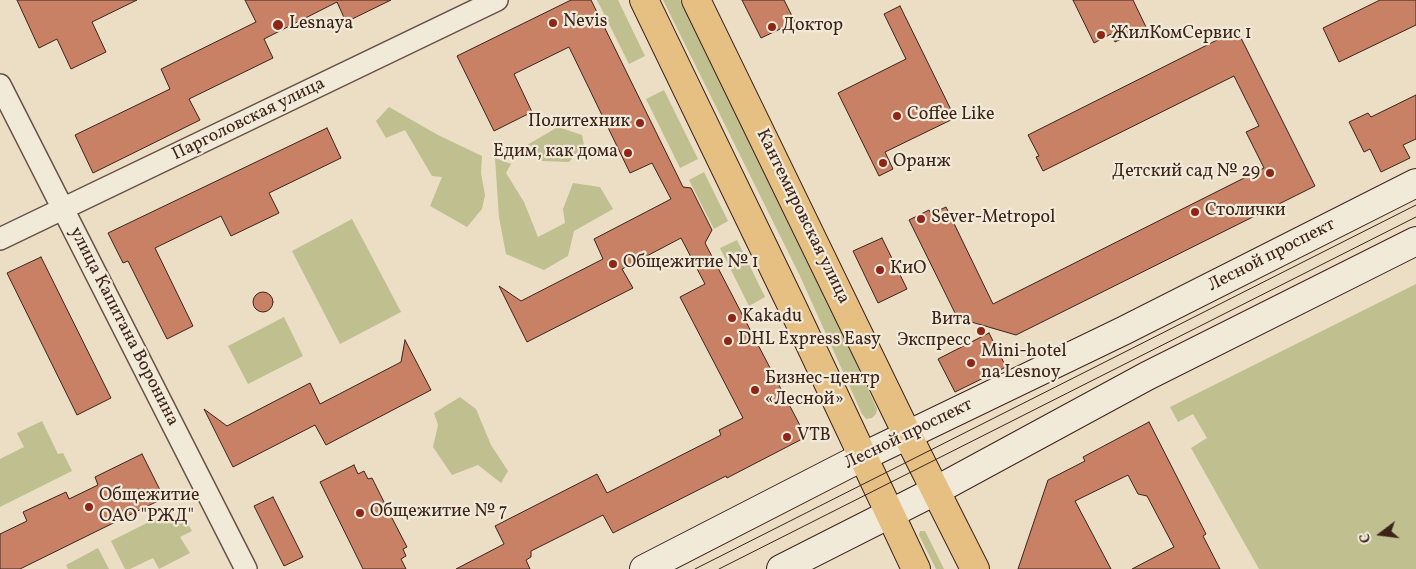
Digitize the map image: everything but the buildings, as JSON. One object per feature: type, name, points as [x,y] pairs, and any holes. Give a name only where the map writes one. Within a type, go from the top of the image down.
[{"type":"main road","points":[[644,0],[791,304],[916,569]]},
{"type":"main road","name":"Кантемировская улица","points":[[696,0],[908,436],[975,569]]},
{"type":"main road","name":"Лесной проспект","points":[[644,569],[862,457],[1123,331],[1416,183]]},
{"type":"main road","points":[[781,569],[936,491],[1147,376],[1416,240]]},
{"type":"street","name":"Парголовская улица","points":[[0,239],[497,0]]},
{"type":"street","name":"улица Капитана Воронина","points":[[0,85],[246,569]]},
{"type":"shaded area","points":[[597,0],[618,0],[645,56],[629,64]]},
{"type":"shaded area","points":[[663,0],[680,0],[812,267],[877,409],[876,414],[872,418],[866,419],[862,414],[799,274]]},
{"type":"shaded area","points":[[664,90],[698,159],[680,168],[646,99]]},
{"type":"shaded area","points":[[389,107],[438,135],[482,156],[481,173],[485,195],[482,209],[467,227],[430,206],[442,177],[432,176],[405,130],[386,138],[376,121]]},
{"type":"shaded area","points":[[558,127],[582,135],[584,145],[569,162],[542,161],[527,145]]},
{"type":"shaded area","points":[[495,158],[511,164],[506,173],[524,202],[538,237],[565,223],[563,209],[573,183],[600,187],[613,209],[574,231],[568,256],[544,270],[506,254],[499,217]]},
{"type":"shaded area","points":[[704,172],[728,221],[714,229],[689,180]]},
{"type":"shaded area","points":[[352,219],[401,312],[340,344],[292,251]]},
{"type":"shaded area","points":[[737,240],[765,297],[749,306],[720,248]]},
{"type":"shaded area","points":[[1416,284],[1416,569],[1259,569],[1191,448],[1207,438],[1193,414],[1178,422],[1170,407]]},
{"type":"shaded area","points":[[284,317],[303,356],[248,384],[228,346]]},
{"type":"shaded area","points":[[460,397],[476,409],[491,445],[508,471],[501,483],[478,465],[452,475],[433,447],[438,425],[434,413]]},
{"type":"shaded area","points":[[42,421],[58,454],[63,453],[72,471],[0,507],[0,459],[24,447],[17,433]]},
{"type":"shaded area","points":[[169,512],[173,520],[183,515],[192,531],[180,537],[190,553],[159,569],[153,558],[130,569],[125,569],[111,541]]},
{"type":"shaded area","points":[[920,531],[925,531],[944,569],[936,569],[919,535]]},
{"type":"shaded area","points":[[98,548],[109,569],[68,569],[66,565]]},
{"type":"tram line","points":[[695,569],[1416,205]]},
{"type":"tram line","points":[[719,569],[1416,217]]},
{"type":"place","name":"Nevis","points":[[553,23]]},
{"type":"place","name":"Lesnaya","points":[[278,25]]},
{"type":"place","name":"Доктор","points":[[772,27]]},
{"type":"place","name":"ЖилКомСервис 1","points":[[1101,35]]},
{"type":"place","name":"Coffee Like","points":[[897,116]]},
{"type":"place","name":"Политехник","points":[[640,123]]},
{"type":"place","name":"Едим, как дома","points":[[628,153]]},
{"type":"place","name":"Оранж","points":[[883,163]]},
{"type":"place","name":"Детский сад № 29","points":[[1270,173]]},
{"type":"place","name":"Столички","points":[[1195,212]]},
{"type":"place","name":"Sever-Metropol","points":[[921,219]]},
{"type":"place","name":"Общежитие № 1","points":[[613,264]]},
{"type":"place","name":"КиО","points":[[880,270]]},
{"type":"place","name":"Kakadu","points":[[732,318]]},
{"type":"place","name":"Вита Экспресс","points":[[981,331]]},
{"type":"place","name":"DHL Express Easy","points":[[728,341]]},
{"type":"place","name":"Mini-hotel na Lesnoy","points":[[971,363]]},
{"type":"place","name":"Бизнес-центр «Лесной»","points":[[755,390]]},
{"type":"place","name":"VTB","points":[[787,437]]},
{"type":"place","name":"Общежитие ОАО \"РЖД\"","points":[[89,507]]},
{"type":"place","name":"Общежитие № 7","points":[[360,513]]}]
